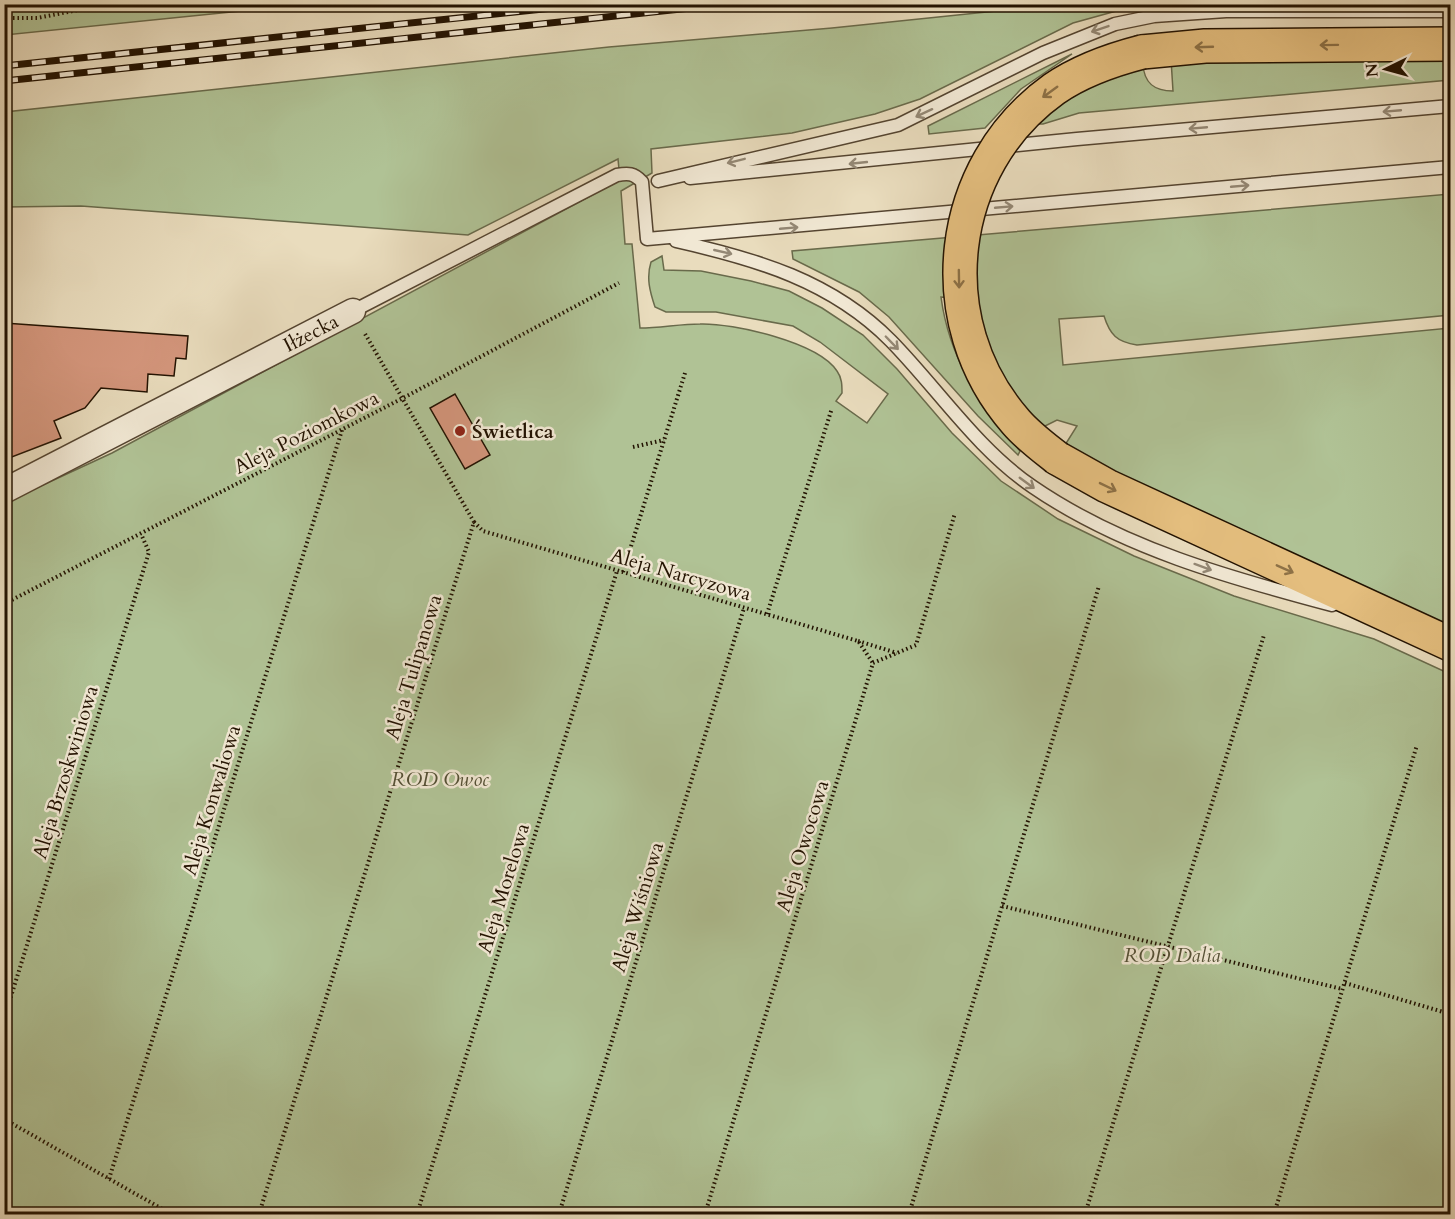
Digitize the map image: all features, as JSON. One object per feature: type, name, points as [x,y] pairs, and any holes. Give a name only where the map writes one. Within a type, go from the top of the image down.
[{"type":"main road","points":[[1450,44],[1205,46],[1142,52],[1082,73],[1055,88],[1024,114],[986,165],[970,202],[964,223],[958,265],[962,309],[973,352],[993,389],[1016,422],[1058,458],[1107,486],[1450,644]]},
{"type":"street","name":"Iłżecka","points":[[4,491],[355,316]]},
{"type":"lane","points":[[658,181],[898,125],[1043,53],[1115,24],[1154,16],[1226,11],[1450,11]]},
{"type":"lane","points":[[1450,106],[1088,138],[751,174],[642,182],[647,239],[1450,167]]},
{"type":"lane","name":"Iłżecka","points":[[355,316],[617,175],[632,174],[642,182]]},
{"type":"lane","points":[[666,238],[770,265],[811,282],[852,307],[890,340],[1003,464],[1034,488],[1082,516],[1158,551],[1238,580],[1333,605],[1375,609]]},
{"type":"path","points":[[4,18],[37,18],[109,4]]},
{"type":"path","name":"Aleja Poziomkowa","points":[[4,604],[342,430],[620,283]]},
{"type":"path","points":[[355,316],[474,522]]},
{"type":"path","points":[[623,572],[685,373]]},
{"type":"path","points":[[767,614],[832,408]]},
{"type":"path","name":"Aleja Konwaliowa","points":[[109,1179],[342,430]]},
{"type":"path","points":[[633,447],[664,440]]},
{"type":"path","points":[[858,641],[873,663],[916,645],[956,513]]},
{"type":"path","name":"Aleja Narcyzowa","points":[[474,522],[483,531],[897,653]]},
{"type":"path","name":"Aleja Tulipanowa","points":[[259,1215],[474,522]]},
{"type":"path","name":"Aleja Brzoskwiniowa","points":[[4,1019],[149,552],[141,534]]},
{"type":"path","name":"Aleja Morelowa","points":[[417,1215],[617,571]]},
{"type":"path","points":[[909,1215],[1099,586]]},
{"type":"path","name":"Aleja Wiśniowa","points":[[559,1215],[744,608]]},
{"type":"path","points":[[1085,1215],[1264,635]]},
{"type":"path","name":"Aleja Owocowa","points":[[705,1215],[873,663]]},
{"type":"path","points":[[1274,1215],[1417,745]]},
{"type":"path","points":[[1002,906],[1342,989]]},
{"type":"path","points":[[1344,983],[1450,1014]]},
{"type":"path","points":[[4,1119],[171,1215]]},
{"type":"green space","points":[[5,4],[301,4],[301,5],[5,35]]},
{"type":"green space","name":"ROD Owoc","points":[[1054,5],[1138,5],[1073,23],[920,99],[875,114],[792,133],[651,149],[652,173],[621,191],[625,244],[632,244],[640,328],[693,324],[715,325],[753,331],[794,343],[812,351],[837,371],[841,379],[842,393],[836,401],[867,423],[888,394],[820,342],[793,326],[716,312],[666,312],[655,307],[649,285],[649,274],[651,262],[662,256],[664,270],[701,271],[789,291],[822,308],[863,335],[897,369],[952,433],[1001,481],[1058,519],[1134,556],[1234,596],[1374,639],[1450,674],[1450,1214],[5,1214],[4,503],[112,453],[620,180],[618,159],[468,235],[81,206],[5,207],[5,112],[609,47],[832,28]]},
{"type":"green space","points":[[1072,54],[1021,89],[985,128],[929,134],[928,126]]},
{"type":"green space","points":[[1450,57],[1450,80],[1079,113],[1043,124],[1031,124],[1052,104],[1143,64],[1146,77],[1152,85],[1161,90],[1173,91],[1171,59]]},
{"type":"green space","points":[[1450,194],[1450,315],[1137,345],[1119,340],[1112,333],[1104,316],[1059,319],[1063,365],[1450,328],[1450,630],[1156,495],[1065,445],[1077,426],[1057,420],[1043,427],[1017,399],[992,353],[976,299],[941,297],[951,340],[959,360],[992,416],[1020,451],[1018,455],[978,416],[889,317],[859,292],[793,259],[792,251]]},
{"type":"building","points":[[4,323],[188,336],[186,359],[176,358],[174,376],[148,374],[147,392],[101,388],[85,408],[54,421],[61,438],[4,460]]},
{"type":"building","name":"Świetlica","points":[[455,394],[490,455],[465,469],[430,408]]},
{"type":"railway","points":[[4,66],[591,4]]},
{"type":"railway","points":[[4,81],[728,4]]},
{"type":"place","name":"Świetlica","points":[[460,431]]},
{"type":"park label","name":"ROD Dalia","points":[[1172,955]]}]
